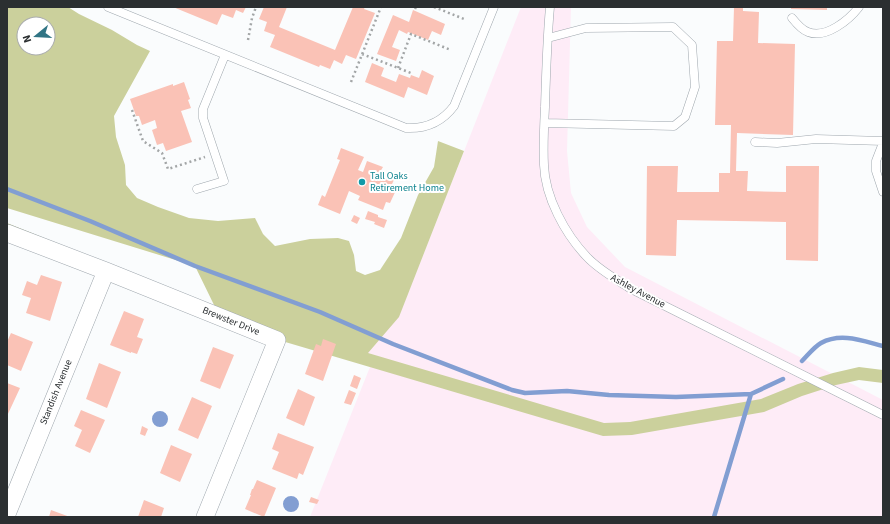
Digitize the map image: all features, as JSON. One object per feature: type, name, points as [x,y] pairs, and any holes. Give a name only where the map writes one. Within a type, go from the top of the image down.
[{"type":"street","name":"Brewster Drive","points":[[7,233],[277,340],[205,517]]},
{"type":"street","name":"Standish Avenue","points":[[7,514],[106,271]]},
{"type":"lane","points":[[108,7],[406,128],[421,128],[438,122],[447,115],[454,106],[494,7]]},
{"type":"lane","name":"Ashley Avenue","points":[[550,7],[544,166],[548,190],[556,211],[568,233],[587,257],[607,274],[631,289],[883,415]]},
{"type":"lane","points":[[792,18],[796,24],[808,32],[821,34],[835,28],[845,21],[859,7]]},
{"type":"lane","points":[[545,123],[674,126],[685,117],[695,87],[692,45],[673,27],[586,28],[548,38]]},
{"type":"lane","points":[[197,189],[224,181],[203,118],[203,109],[225,54]]},
{"type":"lane","points":[[755,142],[777,143],[816,139],[883,142],[876,161],[876,171],[883,192]]},
{"type":"path","points":[[248,40],[252,18],[256,7]]},
{"type":"path","points":[[351,82],[381,7]]},
{"type":"path","points":[[434,7],[464,19]]},
{"type":"path","points":[[398,68],[411,34],[451,50]]},
{"type":"path","points":[[362,54],[411,73]]},
{"type":"path","points":[[132,110],[143,141],[162,154],[168,169],[215,154]]},
{"type":"shaded area","points":[[521,7],[571,7],[567,151],[571,193],[587,227],[625,267],[883,400],[883,517],[310,517],[372,362],[367,353],[399,316]]},
{"type":"green space","points":[[7,7],[68,7],[150,51],[114,116],[116,137],[125,165],[126,185],[137,198],[189,218],[218,221],[255,218],[263,234],[275,246],[310,239],[338,238],[349,241],[354,255],[356,271],[365,275],[380,270],[401,238],[418,195],[434,167],[438,141],[464,151],[399,317],[368,353],[604,423],[630,422],[761,399],[798,384],[833,373],[859,367],[883,370],[883,383],[859,380],[836,385],[802,396],[764,412],[632,435],[603,436],[211,320],[7,237],[7,223],[215,307],[195,266],[7,208]]},
{"type":"water","points":[[160,411],[166,413],[168,419],[166,425],[160,427],[154,425],[152,419],[154,413]]},
{"type":"water","points":[[291,496],[297,498],[299,504],[297,510],[291,512],[285,510],[283,504],[285,498]]},
{"type":"building","points":[[173,7],[246,7],[243,13],[236,10],[233,18],[222,14],[217,25]]},
{"type":"building","points":[[264,7],[287,7],[279,27],[335,50],[353,7],[365,7],[364,9],[375,13],[356,59],[346,55],[342,64],[334,60],[330,69],[320,65],[319,67],[270,47],[275,35],[264,31],[267,22],[259,19]]},
{"type":"building","points":[[734,7],[743,7],[743,11],[759,12],[758,43],[795,44],[793,135],[737,133],[736,171],[748,171],[747,191],[786,192],[786,166],[819,166],[818,261],[786,260],[786,222],[677,220],[676,256],[646,255],[647,166],[678,166],[677,192],[719,192],[719,173],[730,173],[731,125],[715,125],[717,41],[733,41]]},
{"type":"building","points":[[791,7],[827,7],[827,10],[791,9]]},
{"type":"building","points":[[413,10],[445,24],[441,35],[432,31],[428,40],[399,30],[392,47],[400,50],[396,61],[377,54],[393,15],[409,22]]},
{"type":"building","points":[[372,63],[384,68],[381,76],[396,82],[399,74],[410,78],[411,75],[419,78],[422,70],[434,76],[427,95],[408,87],[404,98],[365,82]]},
{"type":"building","points":[[184,82],[190,99],[188,100],[191,108],[181,111],[192,142],[166,151],[163,143],[157,145],[152,130],[157,128],[155,120],[142,125],[139,116],[136,116],[130,99],[173,84],[173,86]]},
{"type":"building","name":"Tall Oaks Retirement Home","points":[[341,148],[364,157],[358,170],[363,172],[367,161],[383,167],[380,172],[395,178],[391,186],[397,188],[390,203],[386,202],[383,210],[358,200],[360,196],[349,191],[340,214],[318,205],[322,195],[325,197],[340,160],[337,159]]},
{"type":"building","points":[[368,211],[387,220],[384,228],[374,224],[375,222],[365,219]]},
{"type":"building","points":[[354,215],[360,218],[357,224],[351,221]]},
{"type":"building","points":[[41,275],[62,282],[50,321],[26,313],[31,298],[22,295],[27,281],[37,285]]},
{"type":"building","points":[[124,311],[144,319],[137,337],[143,339],[137,354],[110,345]]},
{"type":"building","points":[[11,333],[33,342],[21,371],[7,365],[7,342]]},
{"type":"building","points":[[323,339],[336,344],[323,381],[305,374],[316,344],[321,346]]},
{"type":"building","points":[[213,347],[234,355],[220,389],[200,381]]},
{"type":"building","points":[[99,363],[121,372],[107,408],[86,399]]},
{"type":"building","points":[[354,375],[361,378],[357,389],[350,386]]},
{"type":"building","points":[[7,383],[20,388],[7,416]]},
{"type":"building","points":[[298,389],[315,397],[304,426],[286,418]]},
{"type":"building","points":[[349,390],[356,393],[351,405],[344,403]]},
{"type":"building","points":[[192,397],[212,406],[198,439],[178,430]]},
{"type":"building","points":[[81,410],[105,420],[90,453],[75,446],[82,430],[74,426]]},
{"type":"building","points":[[142,426],[148,429],[145,436],[140,434]]},
{"type":"building","points":[[278,433],[314,447],[303,475],[299,473],[297,479],[272,469],[279,452],[272,449]]},
{"type":"building","points":[[171,445],[192,454],[180,482],[160,473]]},
{"type":"building","points":[[257,480],[276,488],[264,517],[245,509]]},
{"type":"building","points":[[311,497],[319,500],[317,504],[309,502]]},
{"type":"building","points":[[144,500],[164,508],[161,517],[138,517]]},
{"type":"building","points":[[51,510],[70,517],[49,517]]},
{"type":"waterway","points":[[7,189],[90,221],[195,266],[320,312],[393,344],[512,390],[525,393],[567,391],[609,395],[676,397],[751,394],[783,379]]},
{"type":"waterway","points":[[802,361],[818,345],[836,338],[852,338],[883,346]]},
{"type":"waterway","points":[[714,517],[751,394]]},
{"type":"place","name":"Tall Oaks Retirement Home","points":[[362,182]]}]
